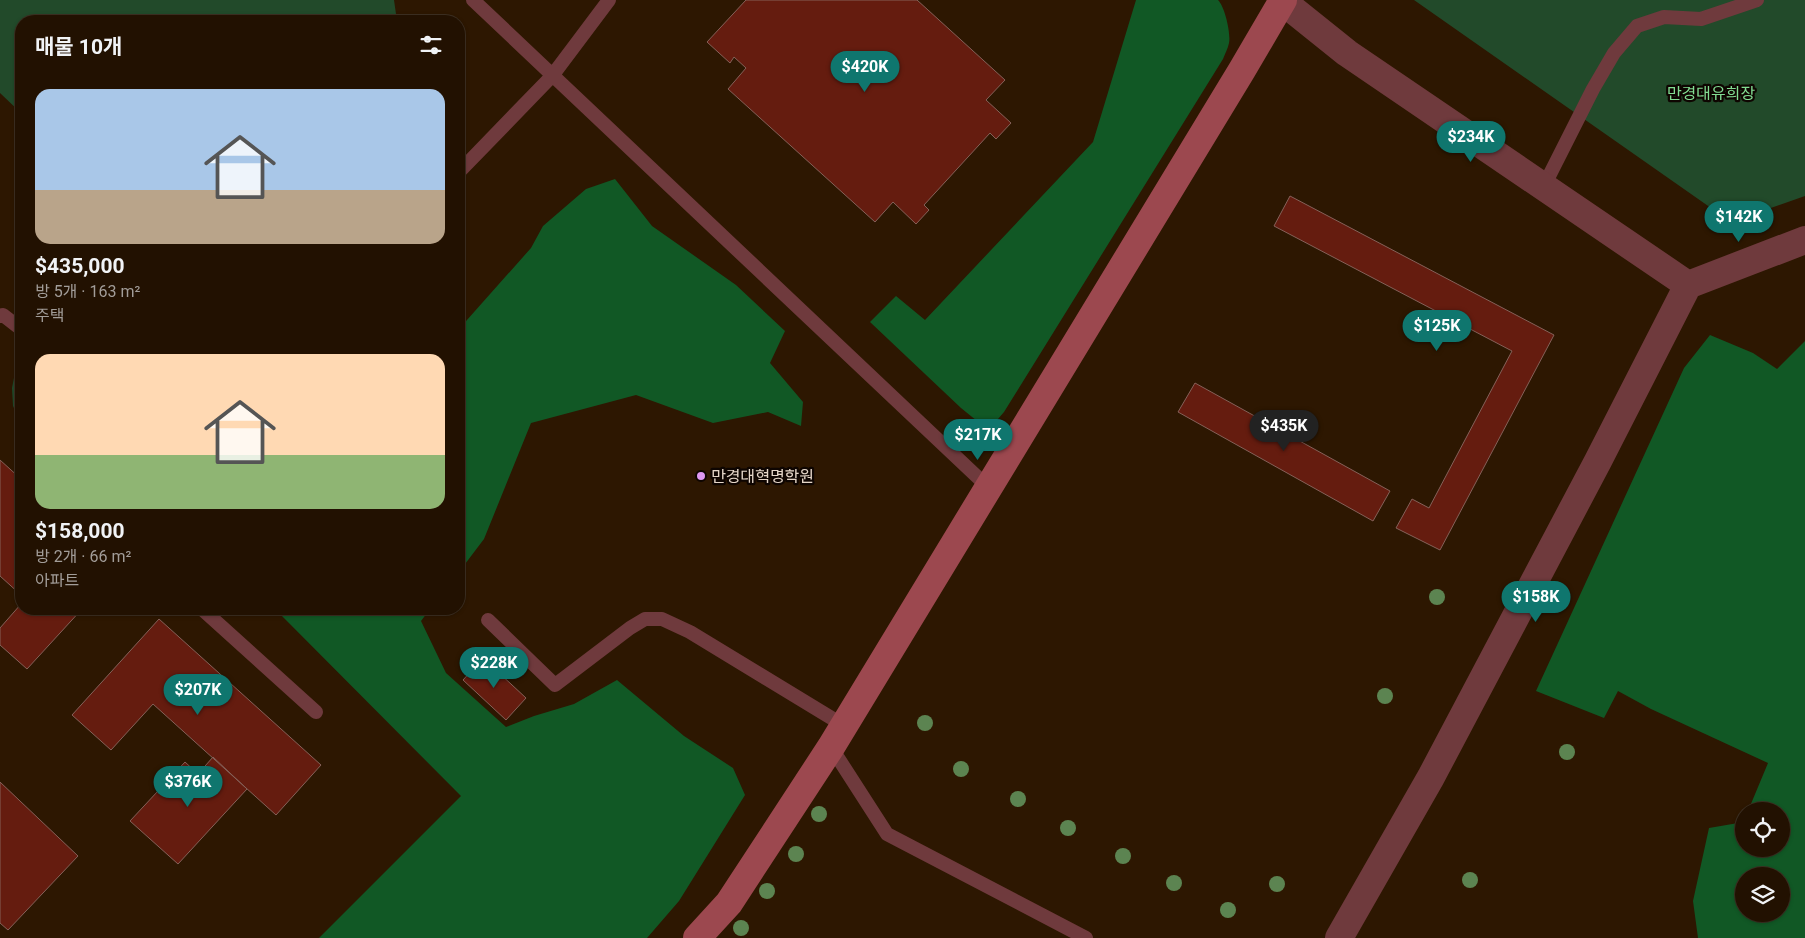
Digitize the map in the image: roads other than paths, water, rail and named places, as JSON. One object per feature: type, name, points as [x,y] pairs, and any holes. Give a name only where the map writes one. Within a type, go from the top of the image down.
[{"type":"main road","points":[[697,938],[729,902],[837,736],[1242,70],[1282,0]]},
{"type":"street","points":[[1282,0],[1347,53],[1688,285]]},
{"type":"street","points":[[1339,938],[1440,760],[1598,461],[1688,285],[1805,240]]},
{"type":"lane","points":[[473,0],[988,487]]},
{"type":"lane","points":[[465,166],[552,76],[609,0]]},
{"type":"lane","points":[[1544,186],[1593,89],[1610,60],[1636,26],[1664,17],[1701,19],[1757,0]]},
{"type":"lane","points":[[0,316],[3,315],[15,324]]},
{"type":"lane","points":[[209,615],[316,712]]},
{"type":"lane","points":[[488,620],[555,685],[630,628],[645,619],[662,619],[690,632],[837,736],[887,834],[1086,938]]},
{"type":"place","name":"만경대혁명학원","points":[[701,476]]},
{"type":"park label","name":"만경대유희장","points":[[1711,93]]}]
